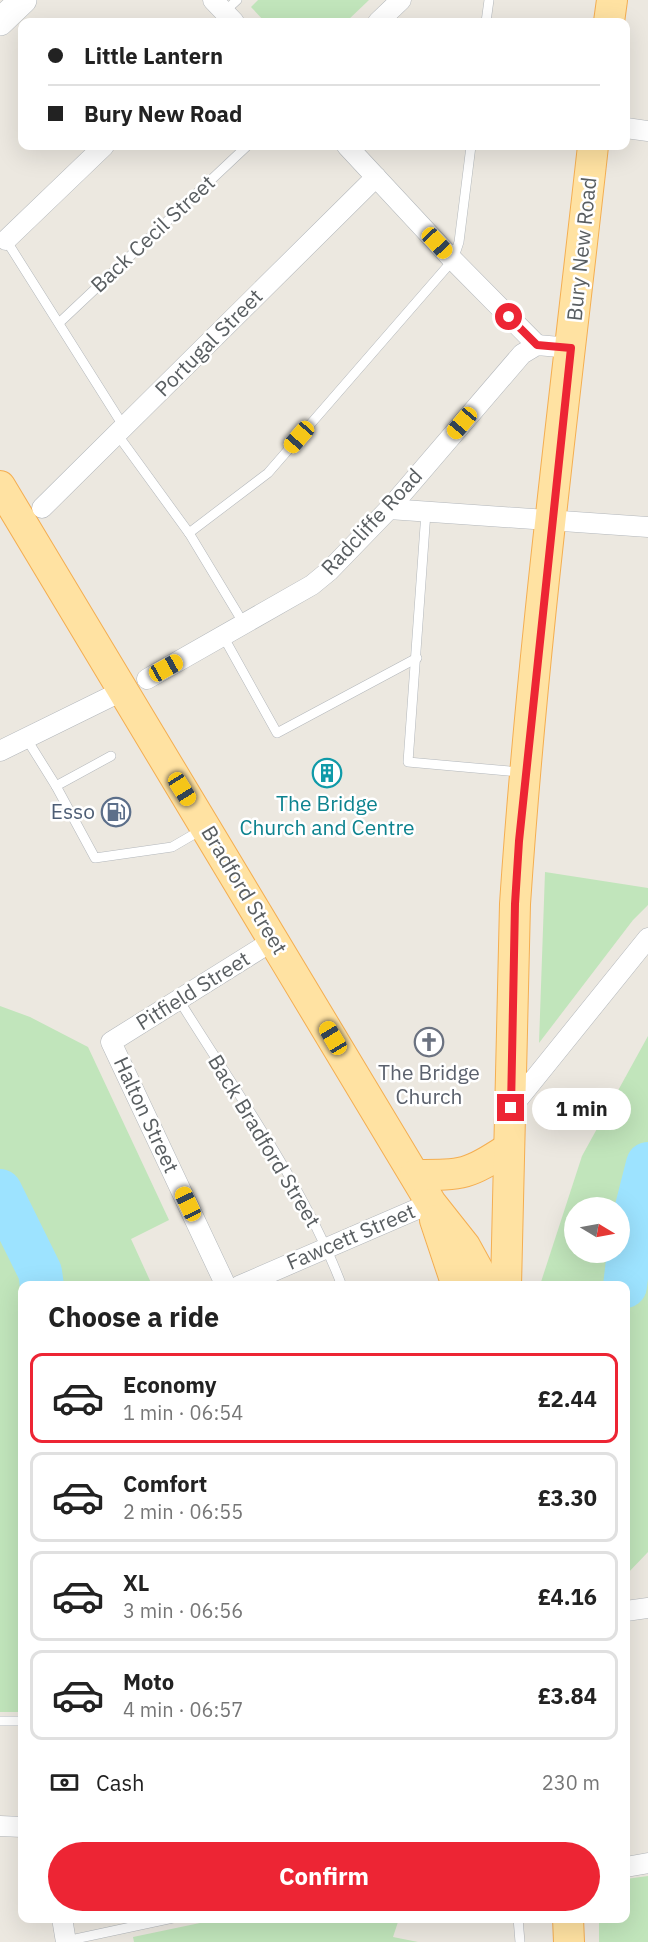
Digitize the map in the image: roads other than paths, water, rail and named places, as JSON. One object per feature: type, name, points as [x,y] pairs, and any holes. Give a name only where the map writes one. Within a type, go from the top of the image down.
[{"type":"main road","points":[[610,18],[612,0]]},
{"type":"main road","name":"Bury New Road","points":[[506,1281],[515,904],[551,519],[593,150]]},
{"type":"main road","name":"Bradford Street","points":[[0,486],[134,685],[206,828],[431,1203],[465,1246],[485,1281]]},
{"type":"main road","points":[[415,1174],[461,1175],[474,1170],[509,1148]]},
{"type":"main road","name":"Bradford Street","points":[[431,1203],[455,1281]]},
{"type":"main road","points":[[568,1923],[568,1942]]},
{"type":"street","points":[[382,18],[402,0]]},
{"type":"street","points":[[630,129],[648,131]]},
{"type":"street","points":[[6,240],[100,150]]},
{"type":"street","points":[[351,150],[453,260],[537,345],[571,348]]},
{"type":"street","name":"Portugal Street","points":[[42,508],[376,177]]},
{"type":"street","name":"Radcliffe Road","points":[[0,751],[134,685],[312,585],[329,571],[389,509],[522,354],[537,345]]},
{"type":"street","points":[[389,509],[648,527]]},
{"type":"street","points":[[511,1108],[648,938]]},
{"type":"street","name":"Pitfield Street","points":[[111,1042],[274,940]]},
{"type":"street","name":"Halton Street","points":[[111,1042],[224,1281]]},
{"type":"street","name":"Fawcett Street","points":[[250,1281],[431,1203]]},
{"type":"street","points":[[630,1610],[648,1608]]},
{"type":"street","points":[[0,1826],[18,1827]]},
{"type":"street","points":[[630,1866],[648,1863]]},
{"type":"street","points":[[63,1923],[66,1942]]},
{"type":"lane","points":[[487,18],[489,0]]},
{"type":"lane","name":"Back Cecil Street","points":[[59,323],[243,150]]},
{"type":"lane","points":[[189,533],[268,473],[453,260],[459,242],[470,150]]},
{"type":"lane","points":[[6,240],[59,323],[120,430],[189,533],[244,624]]},
{"type":"lane","points":[[426,512],[408,762],[526,772]]},
{"type":"lane","points":[[223,636],[277,733],[417,658]]},
{"type":"lane","points":[[26,738],[56,786],[95,858],[172,847],[206,828]]},
{"type":"lane","points":[[56,786],[111,756]]},
{"type":"lane","name":"Back Bradford Street","points":[[178,1000],[267,1140],[327,1247],[340,1281]]},
{"type":"lane","points":[[0,1721],[18,1721]]},
{"type":"lane","points":[[66,1942],[151,1923]]},
{"type":"lane","points":[[518,1923],[519,1942]]},
{"type":"waterway","points":[[626,1281],[632,1227],[648,1164]]},
{"type":"waterway","points":[[0,1191],[40,1272],[41,1281]]},
{"type":"place","name":"The Bridge Church and Centre","points":[[327,773]]},
{"type":"place","name":"Esso","points":[[116,812]]},
{"type":"place","name":"The Bridge Church","points":[[429,1042]]}]
